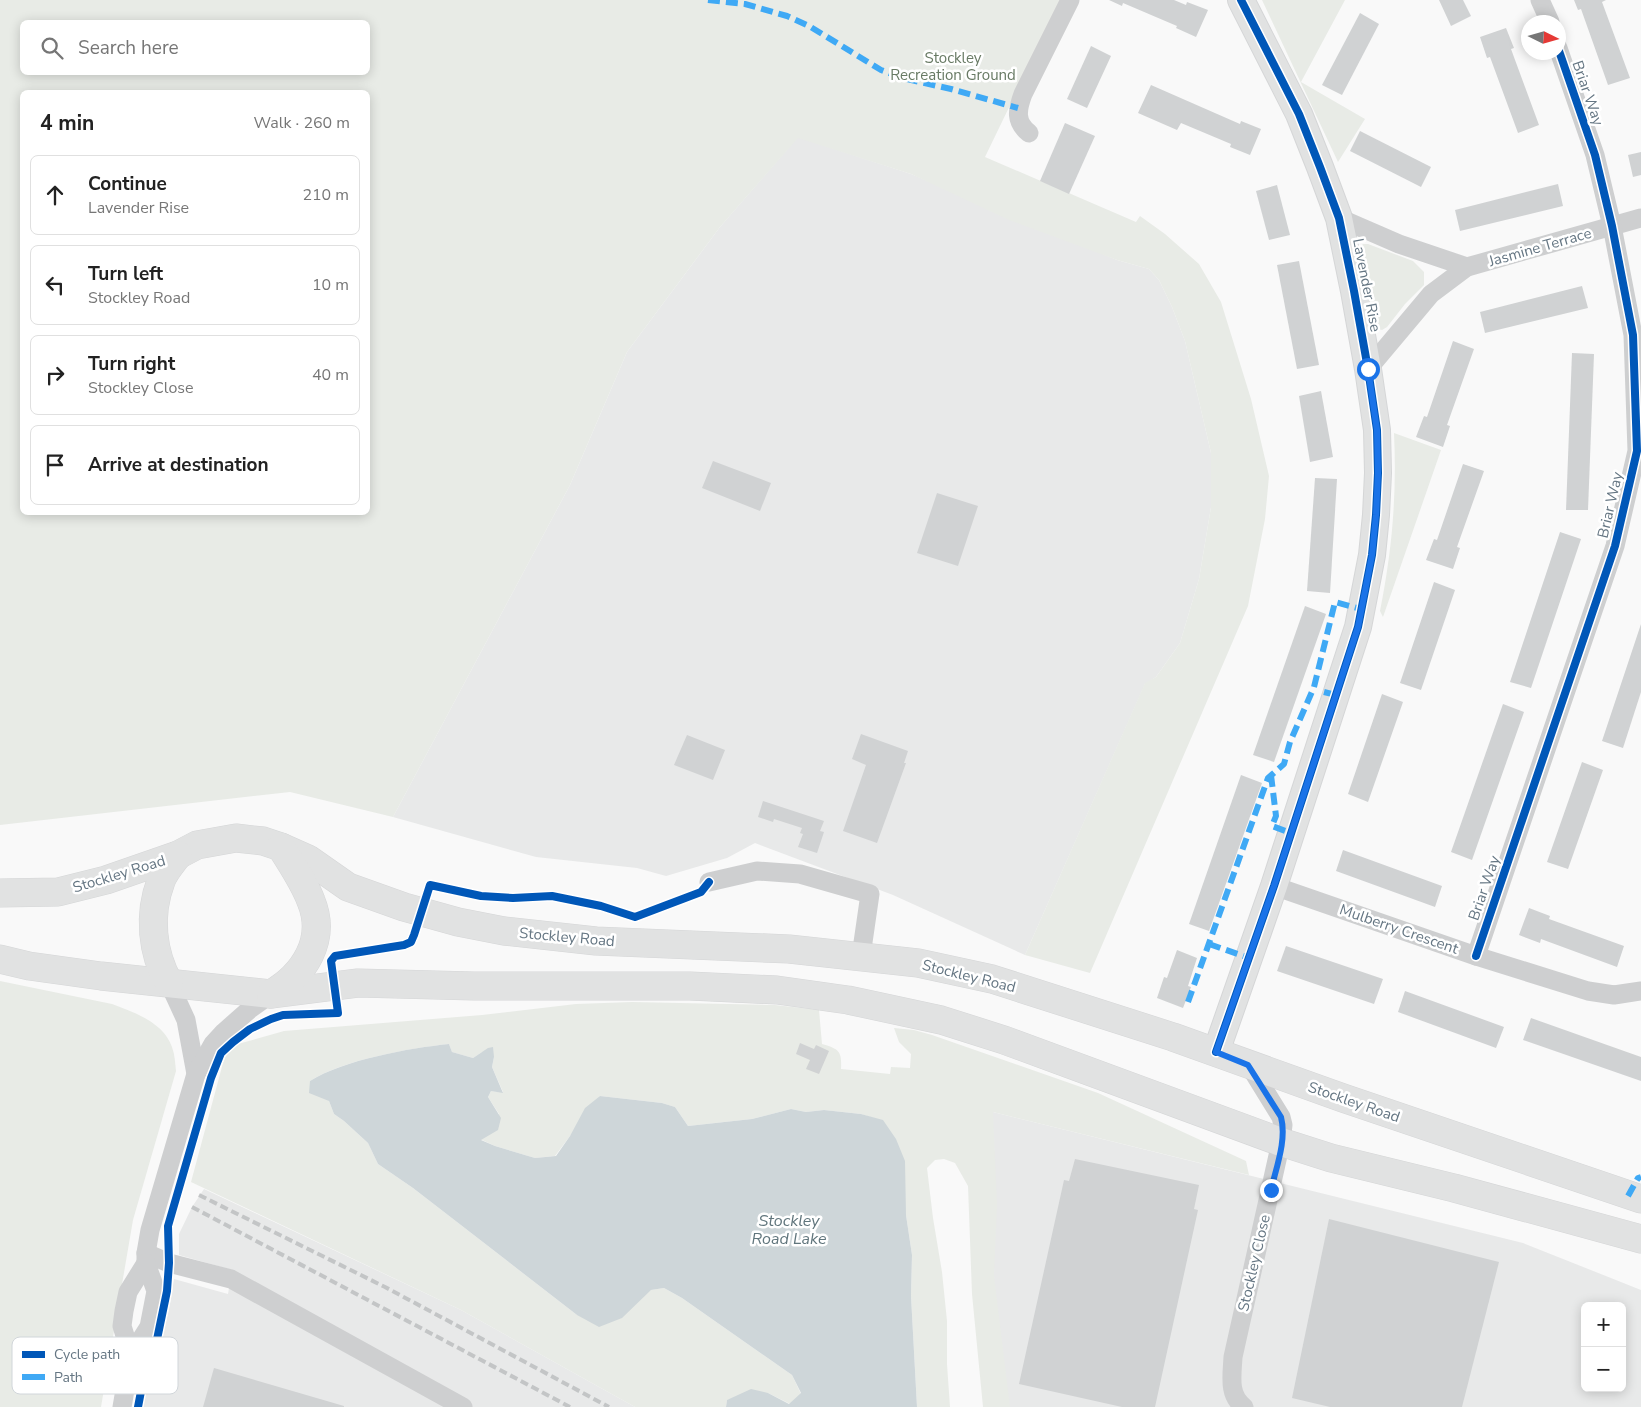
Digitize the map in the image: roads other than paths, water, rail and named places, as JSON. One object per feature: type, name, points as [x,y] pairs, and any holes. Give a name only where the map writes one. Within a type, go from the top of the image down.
[{"type":"main road","name":"Stockley Road","points":[[0,893],[58,892],[106,880],[178,855],[198,845],[236,838],[263,841],[308,859],[348,887],[422,912],[504,931],[596,941],[789,949],[918,963],[992,980],[1216,1052],[1248,1065],[1641,1199]]},
{"type":"main road","points":[[270,994],[285,986],[295,977],[312,952],[316,928],[312,903],[281,848]]},
{"type":"main road","name":"Stockley Road","points":[[169,983],[163,972],[153,936],[154,910],[161,880],[178,855]]},
{"type":"main road","points":[[0,959],[47,968],[270,994],[358,983],[474,986],[690,986],[777,990],[848,1000],[941,1020],[1004,1040],[1282,1142],[1331,1158],[1454,1188],[1641,1239]]},
{"type":"street","points":[[1029,133],[1020,124],[1018,108],[1022,94],[1070,0]]},
{"type":"street","name":"Lavender Rise","points":[[1216,1052],[1274,886],[1358,627],[1372,555],[1378,473],[1377,430],[1368,369],[1339,218],[1299,114],[1241,0]]},
{"type":"street","points":[[1540,0],[1547,15]]},
{"type":"street","name":"Briar Way","points":[[1476,956],[1615,546],[1637,451],[1633,335],[1612,226],[1595,155],[1562,60]]},
{"type":"street","name":"Jasmine Terrace","points":[[1339,218],[1399,244],[1468,267]]},
{"type":"street","name":"Jasmine Terrace","points":[[1368,369],[1431,294],[1468,267],[1641,218]]},
{"type":"street","points":[[709,882],[757,871],[800,874],[870,894],[861,956]]},
{"type":"street","name":"Mulberry Crescent","points":[[1274,886],[1476,956],[1588,991],[1614,994],[1641,990]]},
{"type":"street","points":[[169,983],[186,1020],[196,1074]]},
{"type":"street","points":[[126,1337],[122,1326],[128,1292],[146,1258],[150,1230],[196,1074],[214,1044],[224,1032],[250,1008],[270,994]]},
{"type":"street","name":"Stockley Close","points":[[1244,1407],[1236,1401],[1231,1385],[1233,1357],[1282,1142],[1283,1125],[1281,1117],[1248,1065]]},
{"type":"street","points":[[143,1337],[149,1328],[156,1292],[146,1258]]},
{"type":"street","points":[[146,1258],[170,1262],[231,1278],[464,1407]]},
{"type":"street","points":[[122,1407],[124,1394]]},
{"type":"water","name":"Stockley Road Lake","points":[[449,1044],[452,1052],[473,1058],[488,1048],[493,1047],[492,1067],[503,1093],[491,1091],[488,1097],[501,1118],[498,1130],[481,1140],[535,1158],[556,1156],[570,1136],[585,1108],[600,1096],[662,1103],[675,1107],[688,1126],[752,1119],[791,1109],[806,1112],[824,1110],[861,1114],[883,1120],[896,1139],[905,1161],[906,1215],[912,1255],[911,1296],[917,1407],[726,1407],[727,1400],[751,1389],[768,1393],[789,1404],[801,1393],[792,1375],[682,1298],[664,1288],[651,1290],[622,1318],[599,1327],[577,1315],[413,1188],[378,1164],[368,1143],[334,1114],[329,1101],[309,1093],[310,1081],[340,1067],[377,1056]]},
{"type":"railway","points":[[199,1195],[385,1287],[609,1407]]},
{"type":"railway","points":[[192,1207],[570,1407]]},
{"type":"park label","name":"Stockley Recreation Ground","points":[[953,66]]}]
